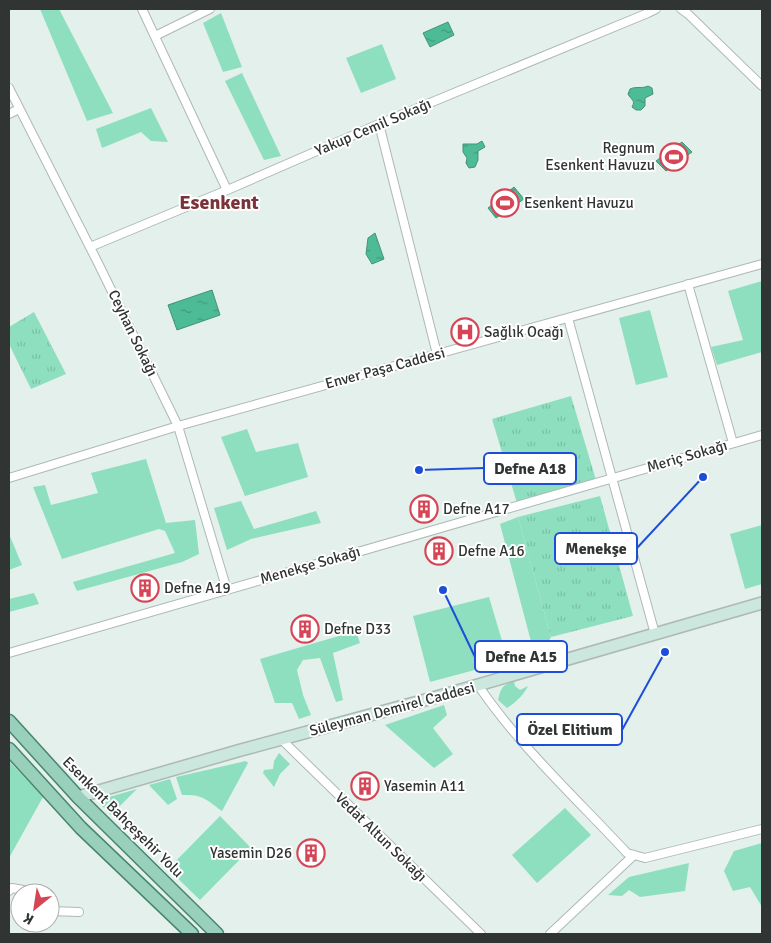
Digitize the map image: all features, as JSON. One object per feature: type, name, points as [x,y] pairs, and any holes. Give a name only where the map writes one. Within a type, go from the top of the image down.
[{"type":"main road","name":"Süleyman Demirel Caddesi","points":[[78,797],[762,603]]},
{"type":"main road","name":"Esenkent Bahçeşehir Yolu","points":[[9,721],[78,797],[217,934]]},
{"type":"main road","points":[[9,749],[75,822],[192,934]]},
{"type":"main road","points":[[51,794],[62,798],[78,797]]},
{"type":"main road","points":[[75,822],[73,806],[78,797]]},
{"type":"street","points":[[142,9],[227,190]]},
{"type":"street","points":[[156,36],[210,9]]},
{"type":"street","name":"Yakup Cemil Sokağı","points":[[90,247],[379,124],[648,14],[656,9]]},
{"type":"street","points":[[681,9],[762,86]]},
{"type":"street","name":"Ceyhan Sokağı","points":[[9,88],[178,426],[227,590]]},
{"type":"street","points":[[9,114],[19,109]]},
{"type":"street","points":[[379,124],[437,354]]},
{"type":"street","name":"Enver Paşa Caddesi","points":[[9,478],[178,426],[762,264]]},
{"type":"street","points":[[688,284],[733,443]]},
{"type":"street","points":[[568,318],[655,634]]},
{"type":"street","name":"Meriç Sokağı","points":[[612,478],[762,435]]},
{"type":"street","name":"Menekşe Sokağı","points":[[9,653],[612,478]]},
{"type":"street","points":[[478,685],[500,717],[628,852],[645,858],[762,829]]},
{"type":"street","name":"Vedat Altun Sokağı","points":[[281,739],[481,934]]},
{"type":"street","points":[[550,934],[634,854]]},
{"type":"street","points":[[60,911],[79,912]]},
{"type":"green space","points":[[40,9],[59,9],[113,113],[87,121]]},
{"type":"green space","points":[[221,13],[242,67],[223,72],[203,23]]},
{"type":"green space","points":[[382,44],[396,79],[361,93],[346,58]]},
{"type":"green space","points":[[242,73],[281,156],[264,160],[225,81]]},
{"type":"green space","points":[[151,108],[168,142],[151,141],[141,132],[102,148],[96,129]]},
{"type":"green space","points":[[762,281],[762,352],[717,365],[711,347],[743,340],[728,291]]},
{"type":"green space","points":[[650,310],[668,377],[636,385],[619,318]]},
{"type":"green space","points":[[34,312],[66,374],[31,389],[9,344],[9,327]]},
{"type":"green space","points":[[571,396],[596,480],[517,503],[492,419]]},
{"type":"green space","points":[[247,429],[256,452],[298,443],[308,477],[245,496],[221,437]]},
{"type":"green space","points":[[146,459],[166,523],[195,520],[199,554],[182,562],[77,591],[73,582],[175,553],[165,531],[159,529],[62,559],[33,487],[45,485],[51,505],[98,493],[91,473]]},
{"type":"green space","points":[[600,496],[633,616],[551,637],[518,517]]},
{"type":"green space","points":[[241,501],[254,529],[316,511],[321,523],[251,539],[227,550],[214,508]]},
{"type":"green space","points":[[518,517],[551,637],[543,651],[534,653],[500,524]]},
{"type":"green space","points":[[762,525],[762,584],[745,589],[730,534]]},
{"type":"green space","points":[[9,534],[22,565],[9,570]]},
{"type":"green space","points":[[34,593],[39,604],[9,612],[9,599]]},
{"type":"green space","points":[[489,597],[508,661],[430,682],[413,616]]},
{"type":"green space","points":[[356,631],[360,643],[333,653],[343,700],[336,702],[320,658],[303,660],[297,670],[303,695],[311,715],[299,719],[292,703],[275,703],[260,659]]},
{"type":"green space","points":[[514,681],[515,686],[520,690],[528,686],[524,693],[507,708],[498,700],[499,696],[504,686]]},
{"type":"green space","points":[[444,705],[447,715],[433,728],[453,754],[434,768],[385,725]]},
{"type":"green space","points":[[279,753],[290,764],[280,774],[274,787],[263,773],[264,770],[273,769],[274,761]]},
{"type":"green space","points":[[9,761],[43,797],[9,858]]},
{"type":"green space","points":[[246,761],[248,763],[222,811],[203,798],[194,795],[182,795],[176,777]]},
{"type":"green space","points":[[170,779],[177,799],[168,805],[149,785]]},
{"type":"green space","points":[[137,789],[111,815],[99,803],[102,799]]},
{"type":"green space","points":[[565,808],[591,835],[537,883],[512,855]]},
{"type":"green space","points":[[220,816],[251,848],[200,900],[168,869]]},
{"type":"green space","points":[[210,843],[217,851],[203,865],[195,857]]},
{"type":"green space","points":[[762,843],[762,907],[750,887],[733,891],[724,871],[734,851]]},
{"type":"green space","points":[[689,863],[685,891],[640,897],[629,890],[622,896],[608,895],[629,877]]},
{"type":"water","points":[[448,22],[454,35],[430,47],[423,33]]},
{"type":"water","name":"Regnum Esenkent Havuzu","points":[[648,86],[652,88],[653,94],[645,98],[645,106],[641,110],[636,110],[632,107],[633,101],[628,94],[630,89]]},
{"type":"water","points":[[482,141],[485,147],[478,151],[478,160],[475,167],[469,168],[466,163],[467,158],[463,152],[463,144],[477,144]]},
{"type":"water","name":"Regnum Esenkent Havuzu","points":[[682,142],[692,152],[666,171],[656,161]]},
{"type":"water","name":"Esenkent Havuzu","points":[[514,187],[524,199],[496,218],[488,208]]},
{"type":"water","points":[[375,233],[384,259],[372,264],[366,254],[368,238]]},
{"type":"water","points":[[212,290],[220,315],[177,330],[168,305]]},
{"type":"place","name":"Regnum Esenkent Havuzu","points":[[674,157]]},
{"type":"place","name":"Esenkent Havuzu","points":[[505,203]]},
{"type":"place","name":"Sağlık Ocağı","points":[[465,332]]},
{"type":"place","name":"Defne A18","points":[[419,470]]},
{"type":"place","name":"Menekşe","points":[[703,477]]},
{"type":"place","name":"Defne A17","points":[[424,509]]},
{"type":"place","name":"Defne A16","points":[[439,551]]},
{"type":"place","name":"Defne A19","points":[[145,588]]},
{"type":"place","name":"Defne A15","points":[[443,590]]},
{"type":"place","name":"Defne D33","points":[[305,629]]},
{"type":"place","name":"Özel Elitium","points":[[665,652]]},
{"type":"place","name":"Yasemin A11","points":[[365,786]]},
{"type":"place","name":"Yasemin D26","points":[[311,853]]},
{"type":"district","name":"Esenkent","points":[[219,202]]}]
